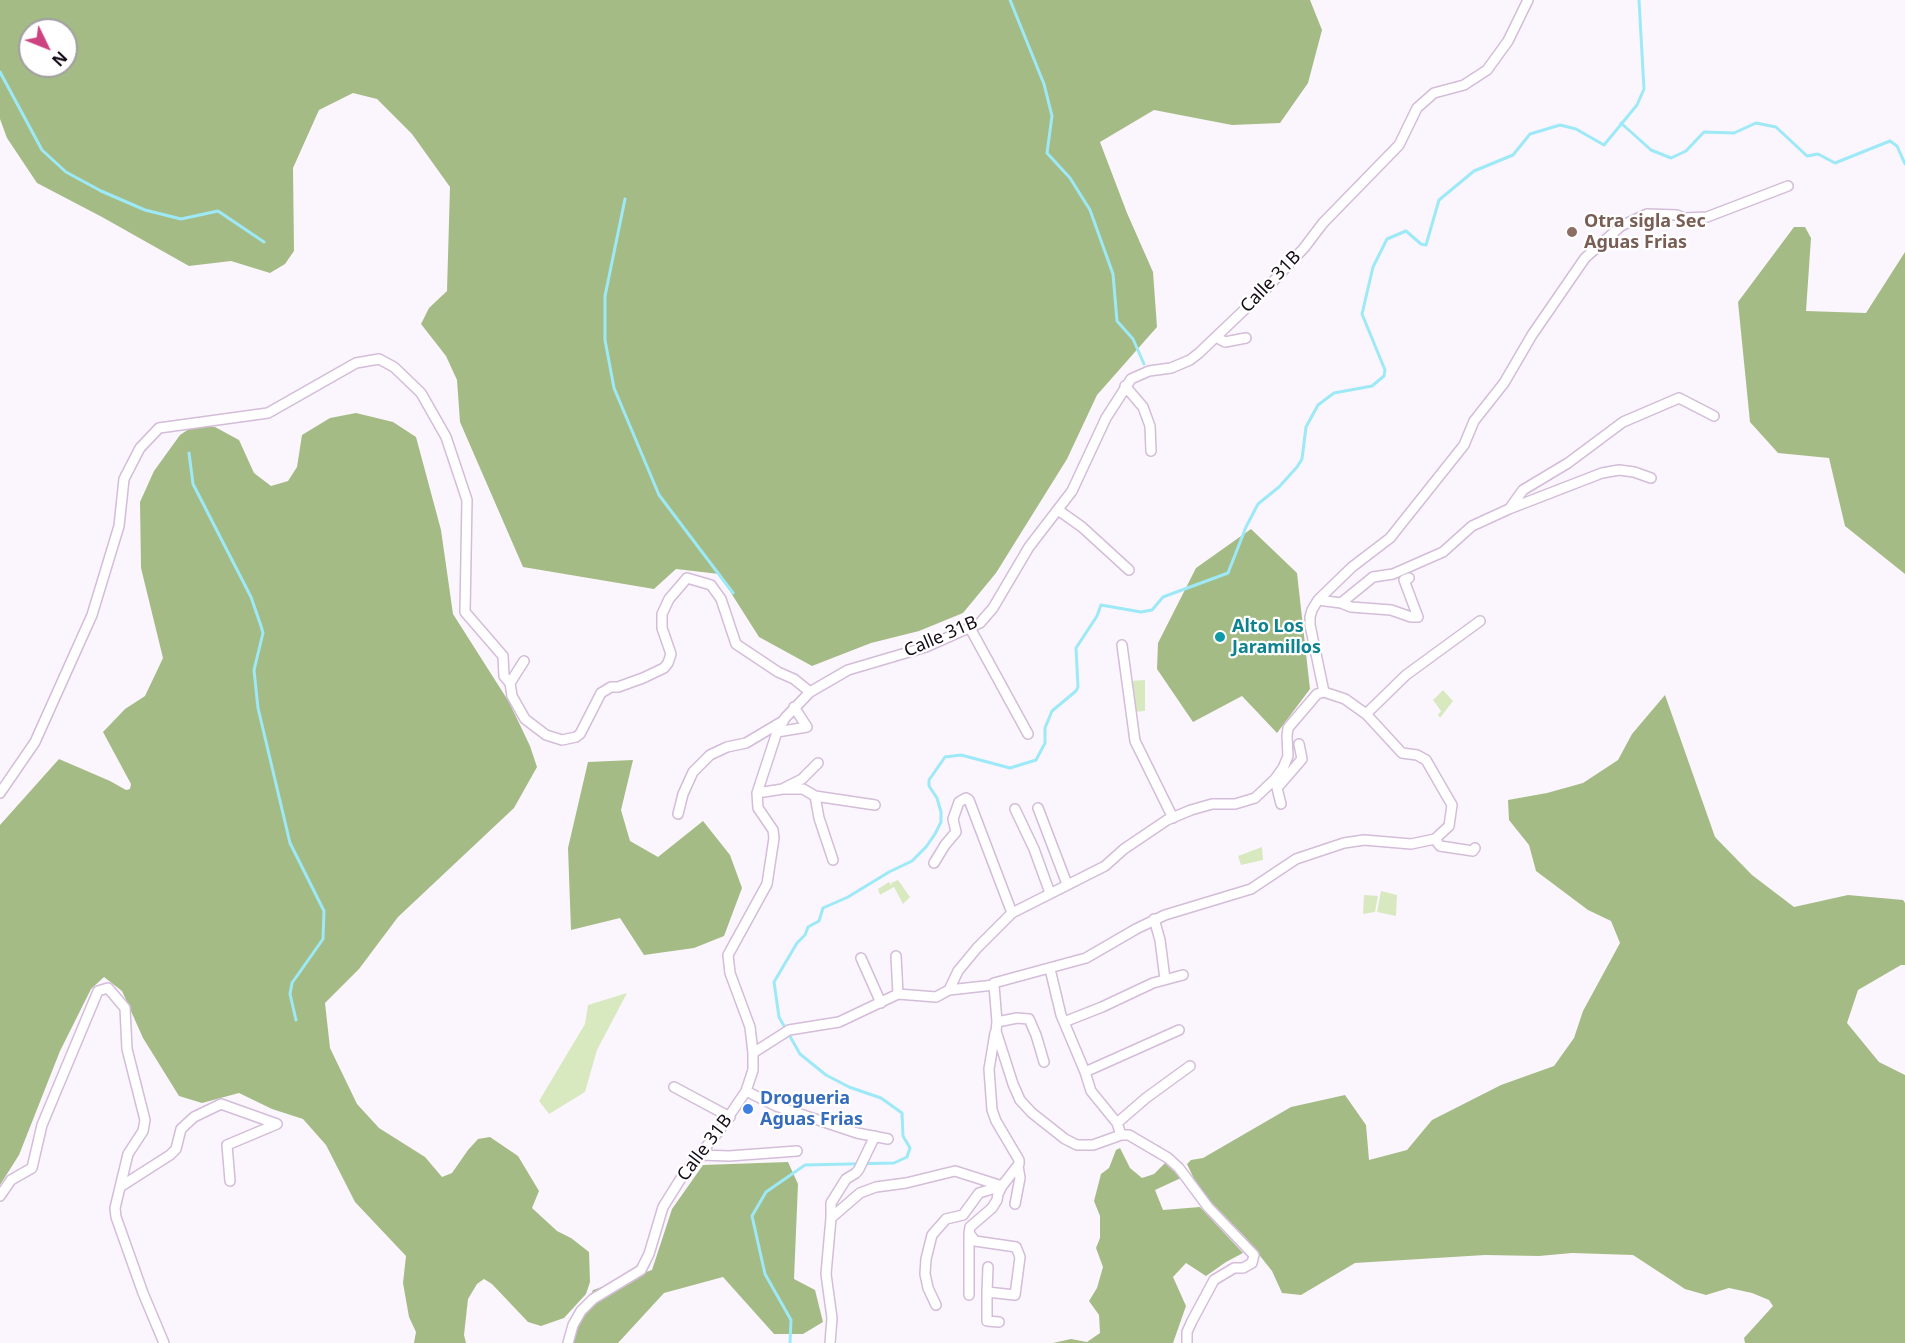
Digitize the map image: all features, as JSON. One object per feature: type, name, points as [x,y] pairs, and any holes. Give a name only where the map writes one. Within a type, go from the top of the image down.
[{"type":"street","name":"Calle 31B","points":[[568,1343],[573,1324],[581,1311],[593,1299],[641,1270],[649,1254],[663,1207],[683,1175],[730,1117],[746,1091],[753,1070],[750,1027],[730,973],[728,956],[767,884],[774,847],[773,830],[758,808],[757,793],[777,732],[783,721],[810,692],[848,669],[926,647],[980,623],[993,608],[1029,547],[1058,510],[1083,470],[1106,418],[1131,379],[1149,371],[1171,368],[1190,360],[1216,337],[1265,290],[1304,248],[1323,223],[1399,145],[1417,108],[1434,93],[1464,85],[1487,70],[1508,41],[1528,0]]},
{"type":"street","points":[[1324,692],[1310,617],[1318,600],[1360,559],[1390,538],[1464,445],[1474,421],[1498,392],[1532,335],[1585,258],[1613,231],[1647,214],[1707,218],[1788,186]]},
{"type":"street","points":[[1216,337],[1225,342],[1246,338]]},
{"type":"street","points":[[0,793],[35,742],[92,615],[118,526],[124,478],[140,448],[159,428],[268,413],[356,363],[379,359],[394,367],[421,393],[446,437],[467,500],[465,612],[503,656],[504,676],[510,683],[512,696],[525,719],[532,726],[546,735],[562,740],[576,737],[580,734],[602,693],[611,687],[618,687],[664,668],[671,654],[662,628],[662,614],[669,599],[687,578],[711,585],[724,604],[736,644],[778,672],[794,679],[810,692]]},
{"type":"street","points":[[1125,386],[1143,407],[1150,426],[1151,451]]},
{"type":"street","points":[[1509,509],[1523,490],[1568,463],[1623,422],[1679,398],[1714,416]]},
{"type":"street","points":[[1341,603],[1373,577],[1393,574],[1443,552],[1472,526],[1509,509],[1602,473],[1619,470],[1651,478]]},
{"type":"street","points":[[1058,510],[1082,527],[1130,570]]},
{"type":"street","points":[[1318,600],[1341,603],[1351,607],[1390,610],[1418,617],[1404,580],[1409,578]]},
{"type":"street","points":[[1366,714],[1406,675],[1480,621]]},
{"type":"street","points":[[969,628],[1028,734]]},
{"type":"street","points":[[1122,645],[1135,741],[1173,818]]},
{"type":"street","points":[[510,683],[524,661]]},
{"type":"street","points":[[753,1053],[789,1030],[838,1022],[898,994],[936,997],[949,990],[994,985],[994,983],[1050,969],[1095,954],[1154,919],[1251,889],[1296,859],[1344,843],[1364,840],[1411,844],[1435,840],[1449,826],[1452,812],[1450,801],[1426,760],[1417,755],[1402,753],[1366,714],[1345,699],[1324,692],[1317,694],[1292,723],[1287,736],[1288,756],[1275,779],[1265,790],[1246,802],[1212,804],[1173,818],[1124,849],[1105,866],[1012,913],[958,971],[949,990]]},
{"type":"street","points":[[777,732],[807,727],[794,707]]},
{"type":"street","points":[[678,814],[683,794],[693,772],[710,755],[727,747],[746,743],[783,721]]},
{"type":"street","points":[[1281,804],[1277,788],[1302,759],[1299,744]]},
{"type":"street","points":[[783,789],[802,779],[818,762]]},
{"type":"street","points":[[757,793],[803,789],[815,796],[875,805]]},
{"type":"street","points":[[815,796],[819,818],[833,860]]},
{"type":"street","points":[[934,863],[956,832],[953,819],[959,802],[966,798],[969,800],[1012,913]]},
{"type":"street","points":[[1038,808],[1067,884]]},
{"type":"street","points":[[1015,809],[1034,849],[1050,893]]},
{"type":"street","points":[[1435,840],[1440,846],[1473,851],[1475,848]]},
{"type":"street","points":[[1154,919],[1160,940],[1165,979]]},
{"type":"street","points":[[896,956],[898,994]]},
{"type":"street","points":[[861,958],[881,1003]]},
{"type":"street","points":[[1050,969],[1064,1022],[1091,1091],[1117,1123],[1121,1135]]},
{"type":"street","points":[[1064,1022],[1165,979],[1183,975]]},
{"type":"street","points":[[994,985],[997,1026],[1020,1101],[1032,1113],[1077,1145],[1093,1145],[1121,1135],[1129,1135],[1168,1158],[1179,1168],[1208,1207],[1254,1255],[1252,1263],[1242,1268],[1234,1268],[1214,1280],[1187,1332],[1187,1343]]},
{"type":"street","points":[[0,1196],[10,1180],[32,1168],[42,1125],[98,991],[108,988],[125,1008],[127,1049],[146,1120],[143,1131],[128,1154],[115,1208],[116,1217],[143,1293],[164,1343]]},
{"type":"street","points":[[997,1026],[1017,1018],[1029,1019],[1044,1062]]},
{"type":"street","points":[[997,1026],[989,1069],[992,1110],[1000,1129],[1019,1160],[1020,1178],[1015,1204]]},
{"type":"street","points":[[1085,1072],[1179,1030]]},
{"type":"street","points":[[1117,1123],[1138,1104],[1190,1066]]},
{"type":"street","points":[[674,1086],[730,1117]]},
{"type":"street","points":[[746,1091],[776,1106],[857,1133],[888,1139]]},
{"type":"street","points":[[120,1187],[170,1155],[176,1149],[181,1129],[194,1118],[221,1104],[277,1124],[227,1145],[230,1181]]},
{"type":"street","points":[[830,1343],[832,1318],[826,1274],[831,1203],[846,1179],[859,1169],[875,1136]]},
{"type":"street","points":[[701,1155],[729,1156],[797,1151]]},
{"type":"street","points":[[969,1295],[970,1227],[992,1208],[1002,1186],[1018,1166]]},
{"type":"street","points":[[831,1218],[861,1193],[876,1187],[955,1172],[1002,1186]]},
{"type":"street","points":[[936,1305],[928,1288],[925,1274],[932,1235],[946,1219],[963,1215],[979,1193],[1002,1186]]},
{"type":"street","points":[[969,1233],[975,1241],[1016,1247],[1020,1257],[1020,1296],[987,1292]]},
{"type":"street","points":[[988,1267],[987,1321],[999,1322]]},
{"type":"green space","points":[[0,0],[1310,0],[1322,30],[1308,83],[1280,123],[1232,125],[1154,110],[1100,142],[1127,213],[1153,272],[1157,327],[1097,395],[1067,459],[996,573],[963,613],[919,631],[871,643],[812,666],[759,637],[719,574],[676,569],[654,589],[523,567],[460,422],[457,380],[446,356],[421,324],[429,308],[447,291],[450,187],[412,134],[377,99],[353,93],[319,110],[293,168],[294,251],[285,264],[270,273],[231,261],[189,266],[37,183],[7,138],[0,119]]},
{"type":"green space","points":[[1794,227],[1805,227],[1811,238],[1806,311],[1866,313],[1905,252],[1905,574],[1845,526],[1829,458],[1778,453],[1750,422],[1738,302]]},
{"type":"green space","points":[[356,413],[393,422],[416,437],[441,530],[453,614],[509,702],[530,746],[537,767],[514,808],[398,917],[359,969],[325,1003],[330,1048],[357,1104],[379,1128],[425,1157],[442,1177],[452,1173],[478,1139],[490,1137],[518,1156],[539,1191],[532,1208],[557,1231],[571,1238],[589,1252],[590,1282],[586,1294],[564,1318],[541,1326],[528,1322],[492,1284],[484,1279],[477,1284],[468,1299],[464,1335],[466,1343],[414,1343],[416,1332],[409,1317],[403,1283],[406,1256],[355,1202],[326,1145],[303,1119],[272,1109],[239,1093],[202,1103],[179,1096],[143,1038],[122,991],[104,977],[91,989],[60,1051],[19,1155],[0,1185],[0,825],[59,759],[126,790],[130,789],[131,784],[103,732],[125,709],[145,696],[163,658],[141,568],[140,502],[154,471],[180,435],[192,427],[215,427],[239,440],[254,473],[271,486],[288,481],[297,467],[302,435],[330,418]]},
{"type":"green space","points":[[1251,529],[1297,573],[1310,689],[1277,733],[1242,696],[1193,722],[1157,669],[1158,643],[1196,568]]},
{"type":"green space","points":[[1145,680],[1145,711],[1132,712],[1129,681]]},
{"type":"green space","points":[[1443,690],[1453,701],[1440,718],[1438,715],[1441,711],[1433,700]]},
{"type":"green space","points":[[1665,695],[1715,837],[1752,875],[1794,907],[1848,895],[1903,900],[1905,903],[1905,965],[1901,965],[1858,990],[1847,1023],[1879,1062],[1905,1075],[1905,1343],[1745,1343],[1744,1338],[1773,1306],[1769,1300],[1752,1293],[1729,1288],[1706,1295],[1685,1289],[1633,1255],[1572,1253],[1539,1256],[1485,1255],[1355,1263],[1301,1295],[1282,1293],[1272,1271],[1245,1237],[1208,1199],[1187,1164],[1191,1160],[1203,1158],[1291,1107],[1345,1095],[1366,1125],[1369,1160],[1407,1150],[1432,1120],[1501,1085],[1554,1066],[1574,1038],[1583,1011],[1620,943],[1611,921],[1588,910],[1536,871],[1529,845],[1509,820],[1508,800],[1583,783],[1618,760],[1632,734]]},
{"type":"green space","points":[[633,760],[621,810],[630,841],[658,857],[703,821],[730,855],[742,888],[724,936],[694,948],[644,955],[620,918],[571,930],[568,848],[588,762]]},
{"type":"green space","points":[[1262,847],[1263,860],[1241,865],[1238,856]]},
{"type":"green space","points":[[898,880],[910,897],[903,904],[894,887],[880,895],[878,889],[889,882],[892,886],[891,883]]},
{"type":"green space","points":[[1381,891],[1397,895],[1396,916],[1377,912]]},
{"type":"green space","points":[[1364,895],[1378,896],[1375,912],[1363,914]]},
{"type":"green space","points":[[627,993],[597,1050],[585,1092],[549,1114],[539,1101],[585,1024],[588,1005]]},
{"type":"green space","points":[[1120,1148],[1130,1168],[1142,1178],[1154,1174],[1165,1163],[1181,1178],[1155,1190],[1163,1210],[1200,1207],[1243,1253],[1206,1276],[1186,1263],[1173,1277],[1186,1306],[1173,1343],[1053,1343],[1071,1339],[1087,1342],[1100,1333],[1099,1315],[1089,1301],[1097,1288],[1103,1267],[1096,1248],[1100,1238],[1100,1216],[1094,1201],[1101,1174],[1109,1168],[1116,1150]]},
{"type":"green space","points":[[788,1162],[798,1184],[794,1279],[815,1290],[823,1322],[803,1334],[774,1334],[723,1277],[664,1293],[618,1343],[569,1343],[593,1290],[652,1270],[672,1209],[703,1165]]},
{"type":"waterway","points":[[1010,0],[1044,84],[1052,116],[1047,153],[1070,178],[1090,210],[1113,274],[1117,321],[1133,339],[1144,364]]},
{"type":"waterway","points":[[790,1343],[791,1320],[765,1274],[752,1216],[766,1192],[805,1165],[894,1163],[907,1157],[910,1148],[903,1136],[902,1113],[881,1098],[849,1087],[826,1075],[800,1054],[779,1017],[774,982],[797,943],[805,935],[808,927],[819,921],[823,908],[848,897],[912,861],[926,847],[941,822],[941,812],[937,798],[929,786],[929,780],[945,757],[961,755],[1010,768],[1036,760],[1045,743],[1045,728],[1052,711],[1078,687],[1076,648],[1097,616],[1101,605],[1141,612],[1152,610],[1163,597],[1228,573],[1246,527],[1258,504],[1279,487],[1302,459],[1306,427],[1318,405],[1334,393],[1372,386],[1384,376],[1385,370],[1362,314],[1373,267],[1387,239],[1406,231],[1421,244],[1426,245],[1439,200],[1474,171],[1513,155],[1530,134],[1560,125],[1576,129],[1604,145],[1637,105],[1644,89],[1639,0]]},
{"type":"waterway","points":[[0,72],[42,150],[66,172],[101,191],[145,210],[181,219],[218,211],[264,242]]},
{"type":"waterway","points":[[1621,123],[1651,150],[1671,158],[1686,151],[1704,132],[1734,133],[1756,123],[1776,127],[1807,156],[1818,154],[1835,163],[1890,141],[1897,146],[1905,164]]},
{"type":"waterway","points":[[625,199],[605,296],[605,340],[614,388],[659,495],[733,593]]},
{"type":"waterway","points":[[189,453],[193,484],[251,597],[261,626],[263,633],[254,670],[258,708],[290,843],[324,911],[323,939],[292,983],[290,994],[296,1020]]},
{"type":"place","name":"Otra sigla Sec Aguas Frias","points":[[1572,232]]},
{"type":"place","name":"Alto Los Jaramillos","points":[[1220,637]]},
{"type":"place","name":"Drogueria Aguas Frias","points":[[748,1109]]}]
